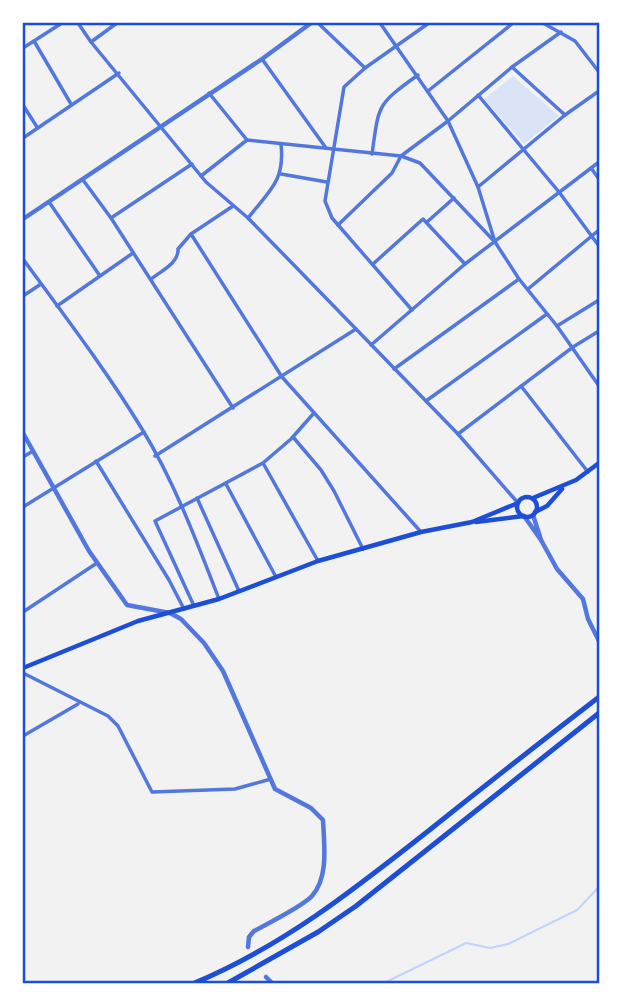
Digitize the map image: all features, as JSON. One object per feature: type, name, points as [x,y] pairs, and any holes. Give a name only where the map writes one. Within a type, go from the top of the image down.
[{"type":"highway","points":[[192,984],[218,974],[273,944],[349,894],[599,696]]},
{"type":"highway","points":[[226,984],[318,932],[356,906],[599,713]]},
{"type":"main road","points":[[472,522],[526,497],[533,498],[565,486],[599,463]]},
{"type":"main road","points":[[23,671],[138,621],[219,599],[318,561],[421,532],[534,514],[547,506],[565,486]]},
{"type":"main road","points":[[533,498],[537,503],[534,514]]},
{"type":"main road","points":[[518,503],[519,513],[524,516]]},
{"type":"street","points":[[23,48],[62,23]]},
{"type":"street","points":[[78,23],[201,176],[248,218],[458,434],[518,503]]},
{"type":"street","points":[[91,42],[117,23]]},
{"type":"street","points":[[23,219],[311,23]]},
{"type":"street","points":[[318,23],[365,68]]},
{"type":"street","points":[[380,23],[448,121],[478,187],[495,242]]},
{"type":"street","points":[[428,91],[513,23]]},
{"type":"street","points":[[543,23],[575,41],[599,72]]},
{"type":"street","points":[[412,310],[332,218],[325,201],[344,87],[365,68],[426,24]]},
{"type":"street","points":[[338,225],[391,173],[401,156],[512,67],[561,32]]},
{"type":"street","points":[[34,41],[71,104]]},
{"type":"street","points":[[262,58],[326,149]]},
{"type":"street","points":[[512,67],[565,116]]},
{"type":"street","points":[[23,138],[118,73]]},
{"type":"street","points":[[372,154],[380,107],[388,97],[418,75]]},
{"type":"street","points":[[478,187],[599,91]]},
{"type":"street","points":[[209,93],[247,139],[401,156],[420,163],[495,242],[519,279],[573,347],[599,386]]},
{"type":"street","points":[[478,95],[559,192],[599,247]]},
{"type":"street","points":[[23,105],[37,128]]},
{"type":"street","points":[[201,176],[247,139]]},
{"type":"street","points":[[248,218],[281,174],[281,144]]},
{"type":"street","points":[[371,345],[466,264],[599,162]]},
{"type":"street","points":[[111,218],[192,164]]},
{"type":"street","points":[[591,168],[599,179]]},
{"type":"street","points":[[281,174],[327,182]]},
{"type":"street","points":[[83,180],[111,218],[233,408]]},
{"type":"street","points":[[426,222],[454,198]]},
{"type":"street","points":[[49,202],[100,276]]},
{"type":"street","points":[[151,279],[175,260],[178,249],[191,234],[234,206]]},
{"type":"street","points":[[373,264],[423,219],[466,264]]},
{"type":"street","points":[[528,289],[599,230]]},
{"type":"street","points":[[191,234],[282,377],[421,532]]},
{"type":"street","points":[[57,306],[133,253]]},
{"type":"street","points":[[23,259],[98,360],[144,432],[180,506],[219,599]]},
{"type":"street","points":[[394,369],[519,279]]},
{"type":"street","points":[[23,296],[41,284]]},
{"type":"street","points":[[557,326],[599,300]]},
{"type":"street","points":[[426,401],[547,314]]},
{"type":"street","points":[[155,456],[356,329]]},
{"type":"street","points":[[458,434],[573,347],[599,331]]},
{"type":"street","points":[[521,386],[588,471]]},
{"type":"street","points":[[194,606],[155,521],[263,463],[293,437],[314,413]]},
{"type":"street","points":[[23,507],[144,432]]},
{"type":"street","points":[[23,433],[97,563],[127,605],[170,613],[181,619],[204,643],[223,671],[275,789],[311,808],[323,820],[324,864],[321,879],[311,898],[254,931],[249,937],[248,947]]},
{"type":"street","points":[[293,437],[321,470],[363,549]]},
{"type":"street","points":[[23,457],[33,451]]},
{"type":"street","points":[[96,461],[170,580],[184,609]]},
{"type":"street","points":[[263,463],[318,561]]},
{"type":"street","points":[[226,484],[276,577]]},
{"type":"street","points":[[197,498],[239,592]]},
{"type":"street","points":[[534,514],[541,540]]},
{"type":"street","points":[[524,516],[561,573],[583,599],[588,619],[599,641]]},
{"type":"street","points":[[23,612],[97,563]]},
{"type":"street","points":[[23,671],[108,716],[118,726],[152,792],[235,789],[271,779]]},
{"type":"street","points":[[23,736],[79,703]]},
{"type":"street","points":[[266,977],[273,984]]},
{"type":"shaded area","points":[[513,76],[559,116],[524,144],[484,99]]},
{"type":"waterway","points":[[382,984],[466,943],[490,948],[508,944],[577,910],[599,887]]}]
